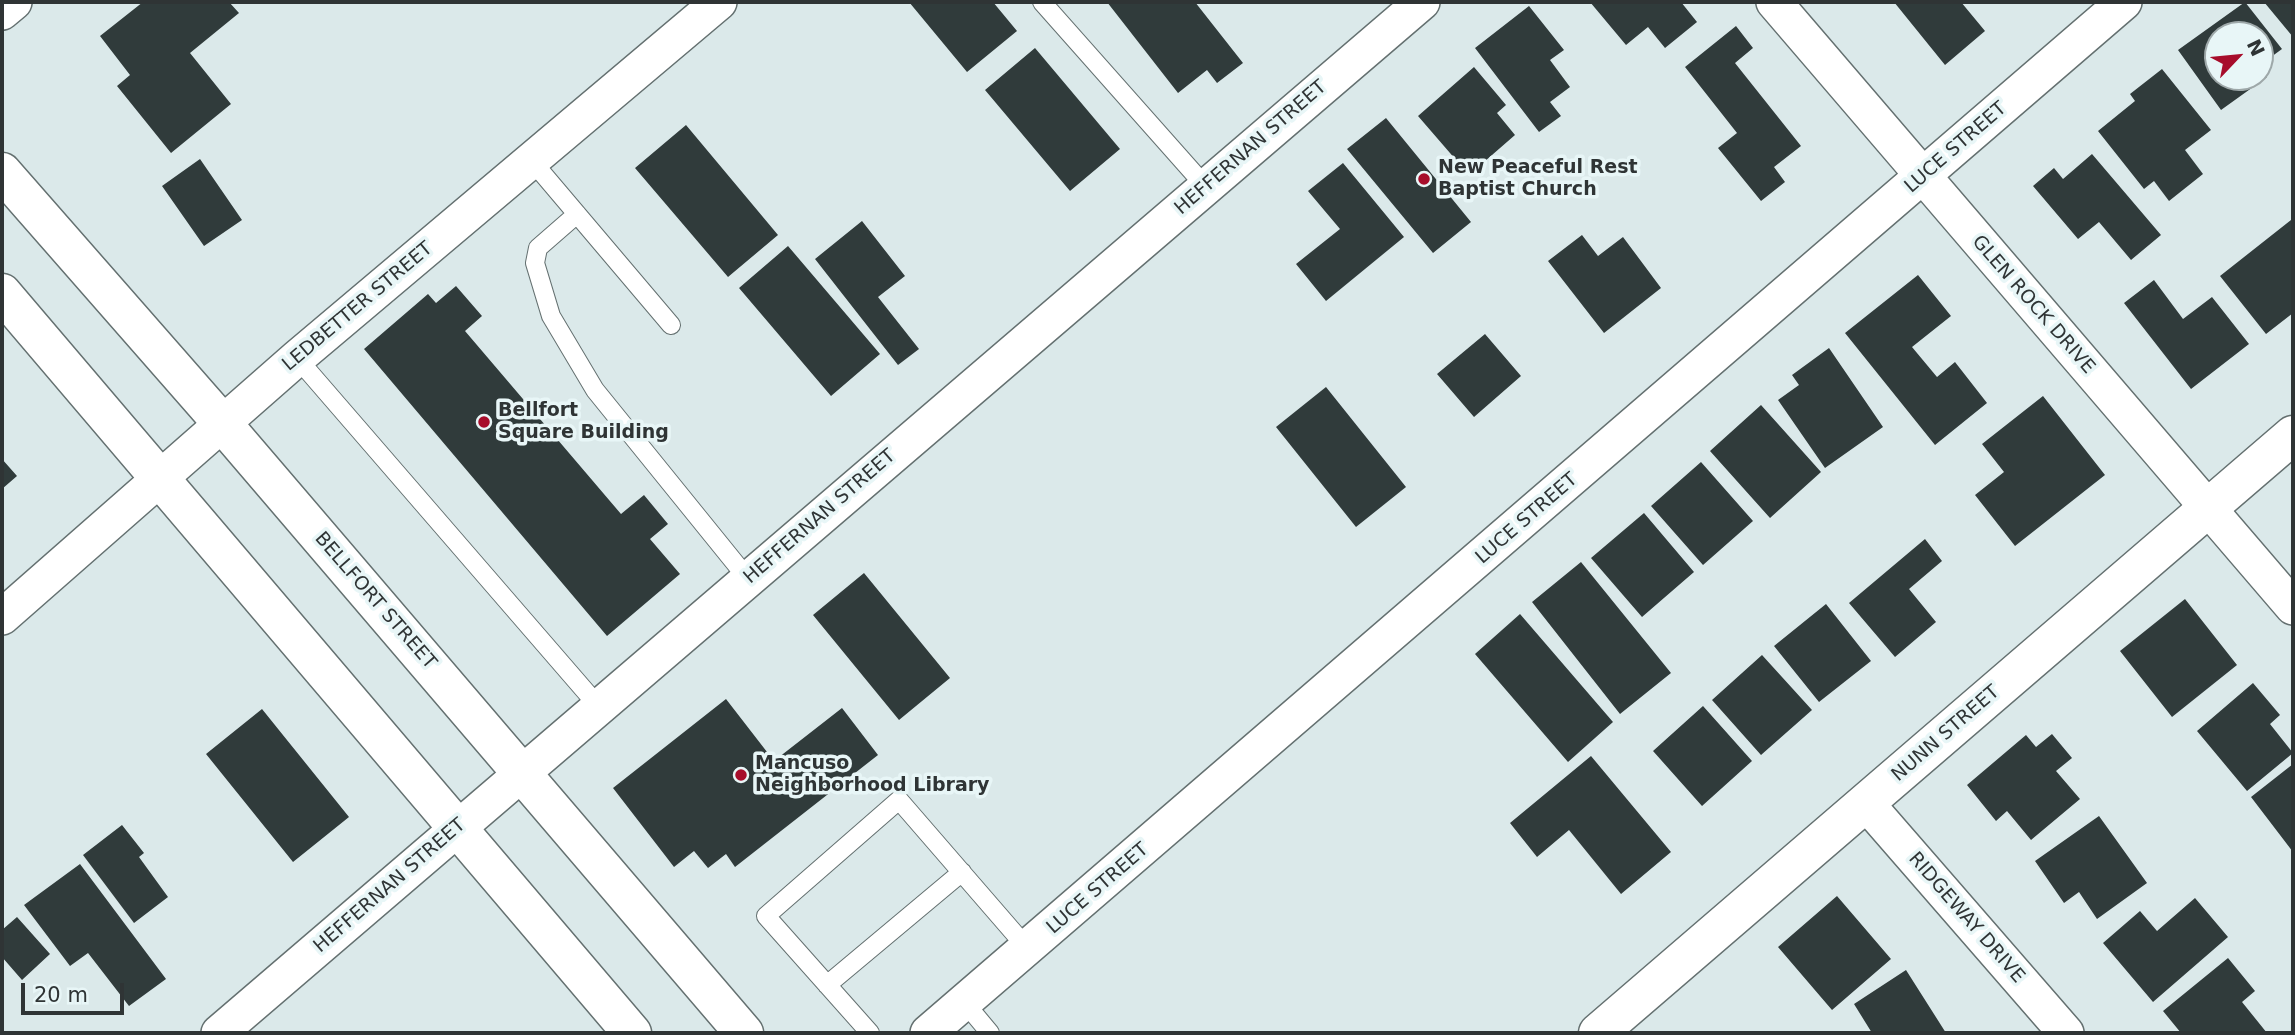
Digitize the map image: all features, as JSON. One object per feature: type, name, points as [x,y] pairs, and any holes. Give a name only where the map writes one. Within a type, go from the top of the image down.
[{"type":"main road","name":"BELLFORT STREET","points":[[2,172],[222,423],[744,1033]]},
{"type":"main road","points":[[2,293],[457,828],[622,1030]]},
{"type":"main road","name":"NUNN STREET","points":[[1598,1033],[2293,435]]},
{"type":"street","points":[[2,12],[14,2]]},
{"type":"street","name":"LEDBETTER STREET","points":[[2,617],[297,358],[719,2]]},
{"type":"street","name":"HEFFERNAN STREET","points":[[219,1033],[1422,2]]},
{"type":"street","name":"GLEN ROCK DRIVE","points":[[1774,2],[2293,607]]},
{"type":"street","name":"LUCE STREET","points":[[928,1033],[2124,2]]},
{"type":"street","name":"RIDGEWAY DRIVE","points":[[1866,803],[2066,1033]]},
{"type":"lane","points":[[1042,2],[1206,187]]},
{"type":"lane","points":[[532,161],[671,325]]},
{"type":"lane","points":[[577,214],[538,248],[535,262],[551,316],[595,390],[748,579]]},
{"type":"lane","points":[[297,358],[599,707]]},
{"type":"lane","points":[[870,1033],[766,916],[899,800],[1028,949]]},
{"type":"lane","points":[[827,985],[962,872]]},
{"type":"lane","points":[[965,1003],[990,1033]]},
{"type":"building","points":[[143,2],[229,2],[239,13],[190,53],[231,104],[171,153],[117,86],[130,75],[100,36]]},
{"type":"building","points":[[909,2],[993,2],[1017,31],[967,72]]},
{"type":"building","points":[[1107,2],[1195,2],[1243,63],[1217,83],[1207,70],[1178,93]]},
{"type":"building","points":[[1590,2],[1681,2],[1697,22],[1665,48],[1648,27],[1626,45]]},
{"type":"building","points":[[1894,2],[1961,2],[1985,31],[1945,65]]},
{"type":"building","points":[[2245,2],[2260,21],[2218,21]]},
{"type":"building","points":[[2264,2],[2293,2],[2293,37]]},
{"type":"building","points":[[1529,6],[1564,50],[1550,60],[1570,87],[1550,102],[1561,116],[1539,132],[1475,48]]},
{"type":"building","points":[[1736,26],[1753,48],[1735,63],[1801,146],[1774,167],[1785,182],[1761,201],[1718,148],[1737,133],[1685,67]]},
{"type":"building","points":[[2204,31],[2204,86],[2178,50]]},
{"type":"building","points":[[2274,39],[2282,49],[2274,55]]},
{"type":"building","points":[[1035,48],[1120,149],[1070,191],[985,90]]},
{"type":"building","points":[[1474,67],[1506,105],[1497,113],[1515,135],[1469,175],[1418,116]]},
{"type":"building","points":[[2162,69],[2211,130],[2185,150],[2203,174],[2169,201],[2154,181],[2144,189],[2098,131],[2135,101],[2130,94]]},
{"type":"building","points":[[2207,91],[2247,91],[2221,110]]},
{"type":"building","points":[[1386,118],[1471,222],[1433,253],[1347,149]]},
{"type":"building","points":[[686,125],[778,235],[728,277],[635,168]]},
{"type":"building","points":[[2092,154],[2161,235],[2131,260],[2099,222],[2078,239],[2033,186],[2054,168],[2063,179]]},
{"type":"building","points":[[200,159],[242,220],[204,246],[162,186]]},
{"type":"building","points":[[1343,163],[1404,237],[1326,301],[1296,264],[1340,229],[1308,191]]},
{"type":"building","points":[[2291,220],[2293,313],[2266,334],[2220,276]]},
{"type":"building","points":[[862,221],[905,276],[878,297],[919,349],[898,365],[815,259]]},
{"type":"building","points":[[1582,235],[1598,256],[1623,237],[1661,288],[1604,333],[1548,261]]},
{"type":"building","points":[[788,246],[880,354],[831,396],[739,288]]},
{"type":"building","points":[[1918,275],[1951,316],[1912,347],[1937,377],[1955,362],[1987,403],[1935,445],[1845,333]]},
{"type":"building","points":[[2154,280],[2183,319],[2212,297],[2249,344],[2191,389],[2124,303]]},
{"type":"building","name":"Bellfort Square Building","points":[[456,286],[482,316],[465,331],[621,514],[644,495],[668,524],[650,539],[680,574],[607,636],[364,349],[428,294],[436,303]]},
{"type":"building","points":[[1485,334],[1521,376],[1474,417],[1437,374]]},
{"type":"building","points":[[1829,348],[1883,427],[1825,468],[1778,400],[1799,385],[1792,375]]},
{"type":"building","points":[[1326,387],[1406,487],[1356,527],[1276,427]]},
{"type":"building","points":[[2043,396],[2105,475],[2015,546],[1975,495],[2004,472],[1982,444]]},
{"type":"building","points":[[1761,405],[1821,472],[1770,518],[1710,451]]},
{"type":"building","points":[[2,459],[17,476],[2,489]]},
{"type":"building","points":[[1701,462],[1753,521],[1703,565],[1651,506]]},
{"type":"building","points":[[1644,513],[1694,572],[1642,617],[1591,558]]},
{"type":"building","points":[[1925,539],[1942,561],[1909,589],[1936,622],[1895,657],[1849,603]]},
{"type":"building","points":[[1581,562],[1671,673],[1620,714],[1532,602]]},
{"type":"building","points":[[864,573],[950,678],[899,720],[813,615]]},
{"type":"building","points":[[2185,599],[2237,665],[2172,717],[2120,651]]},
{"type":"building","points":[[1826,604],[1871,661],[1819,702],[1774,646]]},
{"type":"building","points":[[1520,614],[1613,722],[1568,762],[1475,654]]},
{"type":"building","points":[[1762,655],[1812,710],[1761,755],[1712,700]]},
{"type":"building","points":[[2253,683],[2280,715],[2270,724],[2293,753],[2247,791],[2197,731]]},
{"type":"building","name":"Mancuso Neighborhood Library","points":[[726,699],[774,761],[842,708],[878,755],[735,867],[726,854],[708,868],[694,851],[674,867],[613,788]]},
{"type":"building","points":[[1703,706],[1752,761],[1702,806],[1653,751]]},
{"type":"building","points":[[262,709],[349,817],[293,862],[206,754]]},
{"type":"building","points":[[2052,734],[2072,758],[2056,771],[2080,799],[2031,840],[2007,811],[1996,821],[1967,785],[2026,735],[2036,747]]},
{"type":"building","points":[[1591,756],[1671,852],[1621,894],[1569,830],[1537,857],[1510,823]]},
{"type":"building","points":[[2293,764],[2293,852],[2251,797]]},
{"type":"building","points":[[2099,816],[2147,883],[2097,919],[2079,892],[2064,903],[2035,861]]},
{"type":"building","points":[[122,825],[144,853],[139,857],[168,897],[134,923],[83,855]]},
{"type":"building","points":[[80,864],[166,979],[129,1006],[88,953],[70,966],[24,905]]},
{"type":"building","points":[[1837,896],[1891,959],[1832,1010],[1778,947]]},
{"type":"building","points":[[2195,898],[2228,937],[2153,1002],[2103,943],[2140,911],[2157,931]]},
{"type":"building","points":[[17,917],[50,954],[22,980],[2,957],[2,930]]},
{"type":"building","points":[[2228,958],[2255,991],[2242,1002],[2267,1033],[2181,1033],[2163,1011]]},
{"type":"building","points":[[1906,970],[1946,1033],[1872,1033],[1854,1004]]},
{"type":"place","name":"New Peaceful Rest Baptist Church","points":[[1424,179]]},
{"type":"place","name":"Bellfort Square Building","points":[[484,422]]},
{"type":"place","name":"Mancuso Neighborhood Library","points":[[741,775]]}]
